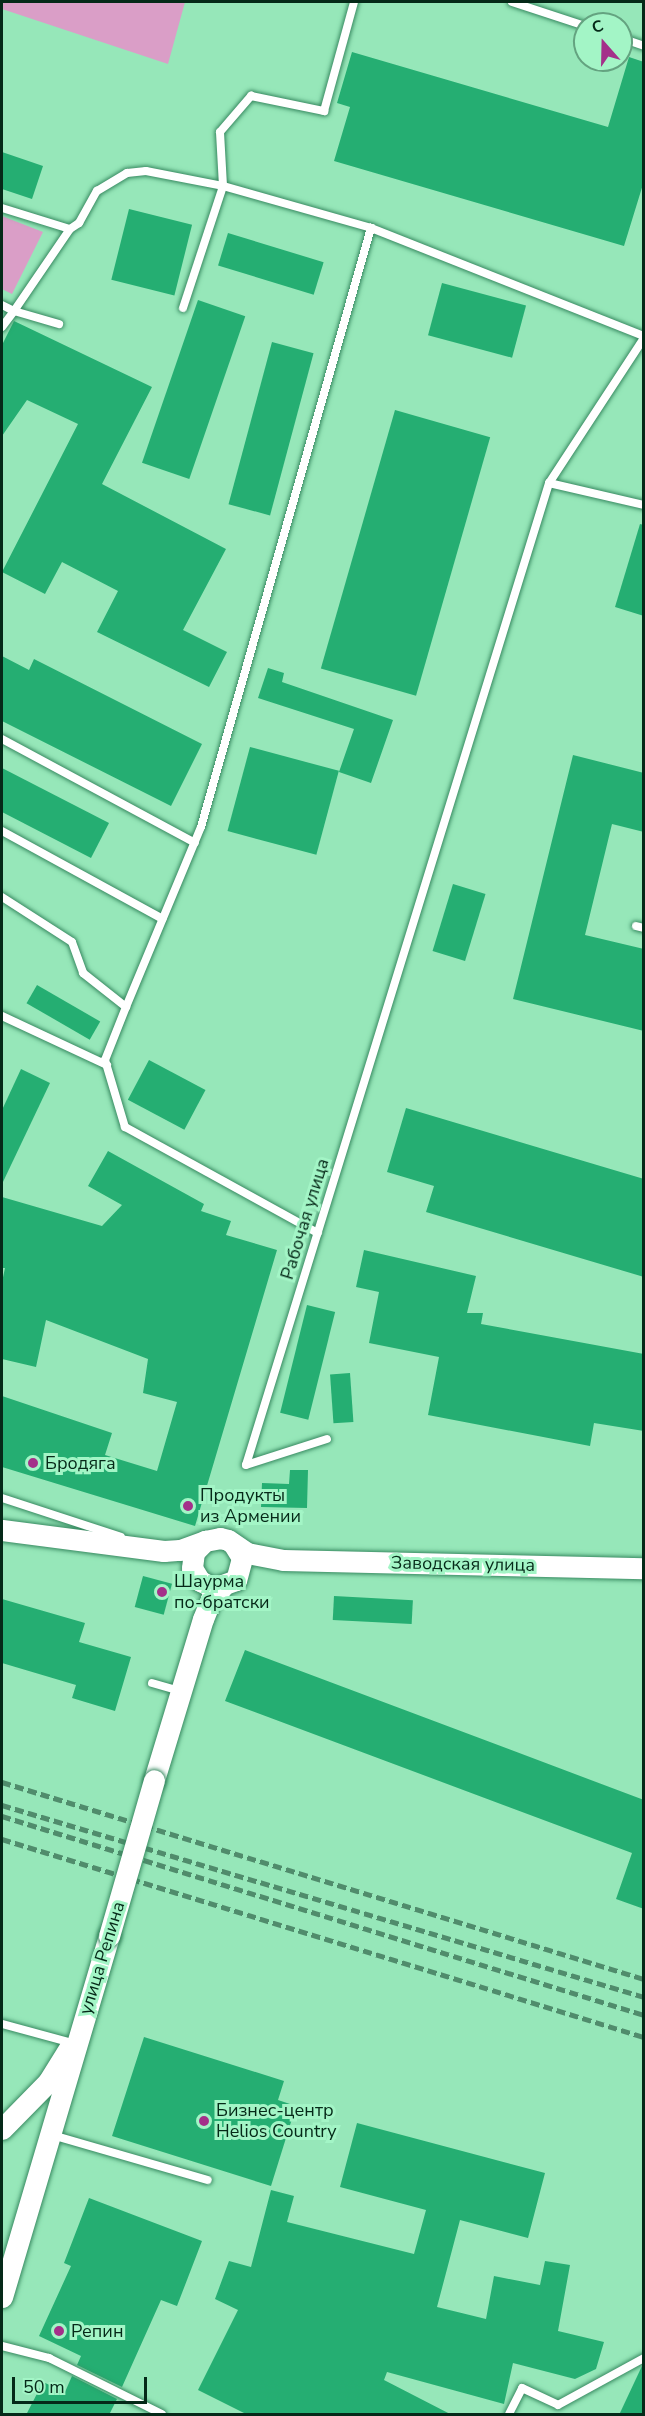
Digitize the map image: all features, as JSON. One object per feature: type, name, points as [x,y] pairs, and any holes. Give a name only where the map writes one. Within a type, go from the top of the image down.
[{"type":"street","points":[[2,1530],[154,1549],[180,1550],[220,1538],[234,1545],[242,1558],[229,1584],[197,1578],[178,1557],[154,1549]]},
{"type":"street","points":[[197,1578],[194,1552],[205,1541]]},
{"type":"street","name":"Заводская улица","points":[[234,1545],[264,1558],[283,1560],[644,1568]]},
{"type":"street","name":"Заводская улица","points":[[229,1584],[254,1566],[283,1560]]},
{"type":"street","name":"улица Репина","points":[[197,1578],[205,1601],[203,1619]]},
{"type":"street","name":"улица Репина","points":[[2,2297],[52,2135],[77,2034],[109,1936],[203,1619],[211,1599],[229,1584]]},
{"type":"street","points":[[2,2129],[48,2082],[77,2034]]},
{"type":"lane","points":[[183,308],[223,186],[220,132],[251,96],[324,111],[354,2]]},
{"type":"lane","points":[[512,2],[573,22]]},
{"type":"lane","points":[[2,327],[70,229],[79,223],[96,191],[127,173],[146,171],[223,186],[370,228],[644,337]]},
{"type":"lane","points":[[2,208],[70,229]]},
{"type":"lane","points":[[318,1233],[125,1127],[107,1065],[126,1007],[195,843],[370,228]]},
{"type":"lane","points":[[2,305],[14,311],[60,324]]},
{"type":"lane","name":"Рабочая улица","points":[[327,1439],[246,1465],[382,1018],[396,984],[469,732],[549,483],[644,337]]},
{"type":"lane","points":[[549,483],[644,505]]},
{"type":"lane","points":[[2,739],[195,843]]},
{"type":"lane","points":[[2,831],[163,919]]},
{"type":"lane","points":[[2,897],[72,942],[84,973],[126,1007]]},
{"type":"lane","points":[[2,1016],[107,1065]]},
{"type":"lane","points":[[2,1498],[154,1549]]},
{"type":"lane","points":[[152,1683],[181,1691]]},
{"type":"lane","points":[[2,2024],[77,2034]]},
{"type":"lane","points":[[52,2135],[208,2180]]},
{"type":"lane","points":[[2,2346],[49,2358],[162,2415]]},
{"type":"lane","points":[[509,2415],[522,2388],[558,2405],[644,2358]]},
{"type":"shaded area","points":[[2,2],[185,2],[168,64],[2,9]]},
{"type":"shaded area","points":[[2,216],[43,232],[12,294],[2,289]]},
{"type":"building","points":[[352,52],[608,127],[624,72],[633,72],[633,58],[644,62],[644,181],[624,246],[334,161],[350,107],[337,103]]},
{"type":"building","points":[[2,152],[43,166],[32,199],[2,189]]},
{"type":"building","points":[[129,209],[192,225],[174,296],[111,280]]},
{"type":"building","points":[[228,233],[324,262],[314,295],[218,266]]},
{"type":"building","points":[[442,283],[526,306],[512,358],[428,335]]},
{"type":"building","points":[[198,300],[245,316],[189,479],[142,463]]},
{"type":"building","points":[[14,321],[152,387],[102,484],[226,549],[183,630],[227,652],[209,687],[97,632],[118,591],[62,562],[45,594],[2,572],[78,424],[27,400],[2,436],[2,345]]},
{"type":"building","points":[[272,342],[314,353],[270,515],[229,504]]},
{"type":"building","points":[[395,410],[490,437],[416,696],[321,669]]},
{"type":"building","points":[[640,524],[644,525],[644,616],[615,607]]},
{"type":"building","points":[[2,656],[29,670],[34,659],[202,744],[171,806],[2,721]]},
{"type":"building","points":[[268,668],[284,673],[282,682],[393,720],[371,783],[339,772],[354,729],[258,698]]},
{"type":"building","points":[[250,747],[339,771],[316,855],[227,831]]},
{"type":"building","points":[[573,755],[644,773],[644,832],[612,824],[585,935],[644,949],[644,1031],[513,999]]},
{"type":"building","points":[[2,768],[109,823],[91,858],[2,812]]},
{"type":"building","points":[[453,884],[486,894],[465,961],[433,951]]},
{"type":"building","points":[[37,985],[100,1022],[90,1040],[26,1003]]},
{"type":"building","points":[[149,1060],[206,1090],[184,1130],[128,1100]]},
{"type":"building","points":[[21,1069],[50,1083],[2,1184],[2,1110]]},
{"type":"building","points":[[406,1108],[644,1179],[644,1277],[426,1212],[434,1186],[387,1172]]},
{"type":"building","points":[[108,1151],[204,1204],[201,1211],[231,1221],[226,1235],[277,1250],[195,1526],[2,1467],[2,1396],[112,1433],[105,1455],[157,1471],[177,1402],[143,1393],[148,1359],[46,1320],[36,1367],[2,1359],[2,1282],[5,1268],[2,1268],[2,1197],[102,1226],[122,1205],[88,1186]]},
{"type":"building","points":[[364,1250],[476,1276],[467,1313],[483,1313],[481,1324],[644,1354],[644,1431],[594,1423],[590,1446],[428,1415],[439,1357],[369,1343],[379,1292],[356,1287]]},
{"type":"building","points":[[307,1305],[335,1312],[308,1420],[280,1413]]},
{"type":"building","points":[[350,1373],[353,1422],[333,1423],[330,1374]]},
{"type":"building","points":[[290,1470],[308,1470],[307,1508],[261,1507],[262,1483],[289,1484]]},
{"type":"building","points":[[143,1576],[172,1584],[164,1615],[135,1607]]},
{"type":"building","points":[[334,1596],[413,1600],[412,1624],[333,1620]]},
{"type":"building","points":[[2,1599],[85,1623],[79,1642],[131,1657],[115,1711],[72,1698],[76,1685],[2,1663]]},
{"type":"building","points":[[245,1650],[644,1800],[644,1909],[616,1899],[632,1853],[225,1701]]},
{"type":"building","name":"Бизнес-центр Helios Country","points":[[144,2037],[284,2081],[278,2100],[296,2106],[271,2186],[112,2136]]},
{"type":"building","points":[[357,2123],[545,2173],[528,2238],[460,2220],[437,2307],[486,2319],[494,2276],[540,2285],[545,2261],[570,2265],[558,2331],[604,2342],[596,2369],[575,2379],[513,2363],[504,2404],[387,2372],[384,2380],[452,2415],[248,2415],[198,2390],[238,2310],[215,2299],[229,2261],[251,2267],[271,2190],[294,2196],[287,2222],[414,2254],[426,2210],[340,2187]]},
{"type":"building","points":[[89,2198],[202,2241],[177,2306],[161,2300],[122,2387],[77,2365],[81,2356],[39,2336],[71,2266],[64,2263]]},
{"type":"building","points":[[642,2366],[644,2415],[619,2415]]},
{"type":"building","points":[[72,2376],[117,2399],[109,2415],[26,2415],[43,2382],[65,2392]]},
{"type":"railway","points":[[2,1782],[644,1979]]},
{"type":"railway","points":[[2,1805],[644,1997]]},
{"type":"railway","points":[[2,1816],[644,2015]]},
{"type":"railway","points":[[2,1839],[644,2037]]},
{"type":"place","name":"Бродяга","points":[[33,1463]]},
{"type":"place","name":"Продукты из Армении","points":[[188,1506]]},
{"type":"place","name":"Шаурма по-братски","points":[[162,1592]]},
{"type":"place","name":"Бизнес-центр Helios Country","points":[[204,2121]]},
{"type":"place","name":"Репин","points":[[59,2331]]}]
